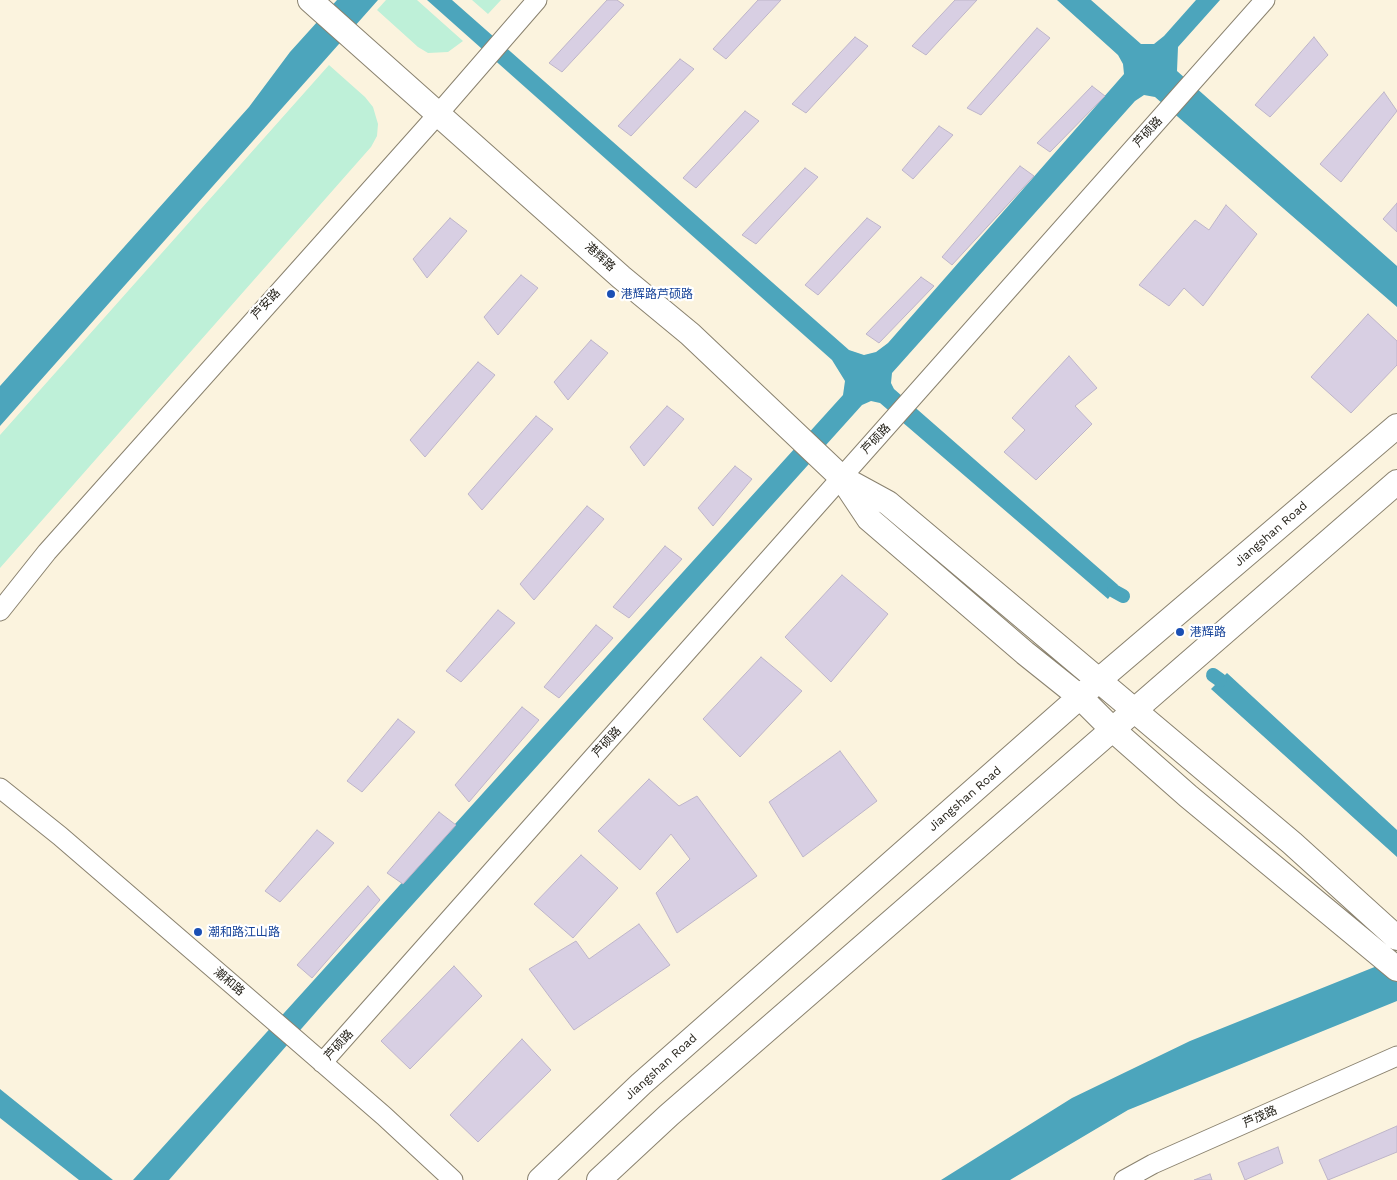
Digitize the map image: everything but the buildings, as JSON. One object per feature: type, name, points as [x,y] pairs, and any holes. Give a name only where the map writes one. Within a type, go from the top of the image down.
[{"type":"main road","name":"港辉路","points":[[314,3],[622,277],[690,334],[820,456],[840,477],[869,519],[1025,654],[1080,697],[1112,729],[1188,796],[1378,951],[1397,969]]},
{"type":"main road","name":"Jiangshan Road","points":[[540,1180],[649,1077],[1099,680],[1397,426]]},
{"type":"main road","name":"港辉路","points":[[840,477],[888,504],[1292,843],[1393,935]]},
{"type":"main road","points":[[599,1180],[669,1115],[1397,482]]},
{"type":"street","name":"芦安路","points":[[0,611],[47,552],[439,113],[537,0]]},
{"type":"street","name":"芦硕路","points":[[322,1063],[840,477],[1266,0]]},
{"type":"street","name":"潮和路","points":[[0,788],[60,836],[322,1063],[453,1180]]},
{"type":"street","name":"芦茂路","points":[[1124,1180],[1153,1164],[1397,1056]]},
{"type":"green space","points":[[386,0],[417,0],[463,41],[448,52],[428,53],[418,47],[377,10]]},
{"type":"green space","points":[[472,0],[501,0],[488,14]]},
{"type":"green space","points":[[329,65],[365,97],[373,107],[378,124],[377,136],[371,147],[0,568],[0,435]]},
{"type":"water","points":[[337,0],[378,0],[0,426],[0,386],[249,107],[290,52]]},
{"type":"water","points":[[427,0],[452,0],[849,350],[864,355],[876,352],[888,343],[1124,74],[1123,64],[1118,55],[1057,0],[1091,0],[1141,44],[1154,44],[1164,36],[1196,0],[1220,0],[1178,47],[1177,71],[1397,266],[1397,307],[1155,97],[1144,95],[1135,101],[892,373],[891,383],[894,389],[1118,585],[1108,599],[880,403],[871,401],[862,405],[323,1004],[169,1180],[133,1180],[843,395],[845,381],[832,360]]},
{"type":"water","points":[[1227,673],[1397,830],[1397,857],[1211,689]]},
{"type":"water","points":[[1397,958],[1397,1001],[1128,1110],[1010,1180],[941,1180],[1072,1098],[1190,1041]]},
{"type":"water","points":[[0,1089],[113,1180],[79,1180],[0,1118]]},
{"type":"waterway","points":[[1114,591],[1123,596]]},
{"type":"waterway","points":[[1213,675],[1220,680]]},
{"type":"place","name":"港辉路芦硕路","points":[[611,294]]},
{"type":"place","name":"港辉路","points":[[1180,632]]},
{"type":"place","name":"潮和路江山路","points":[[198,932]]}]
